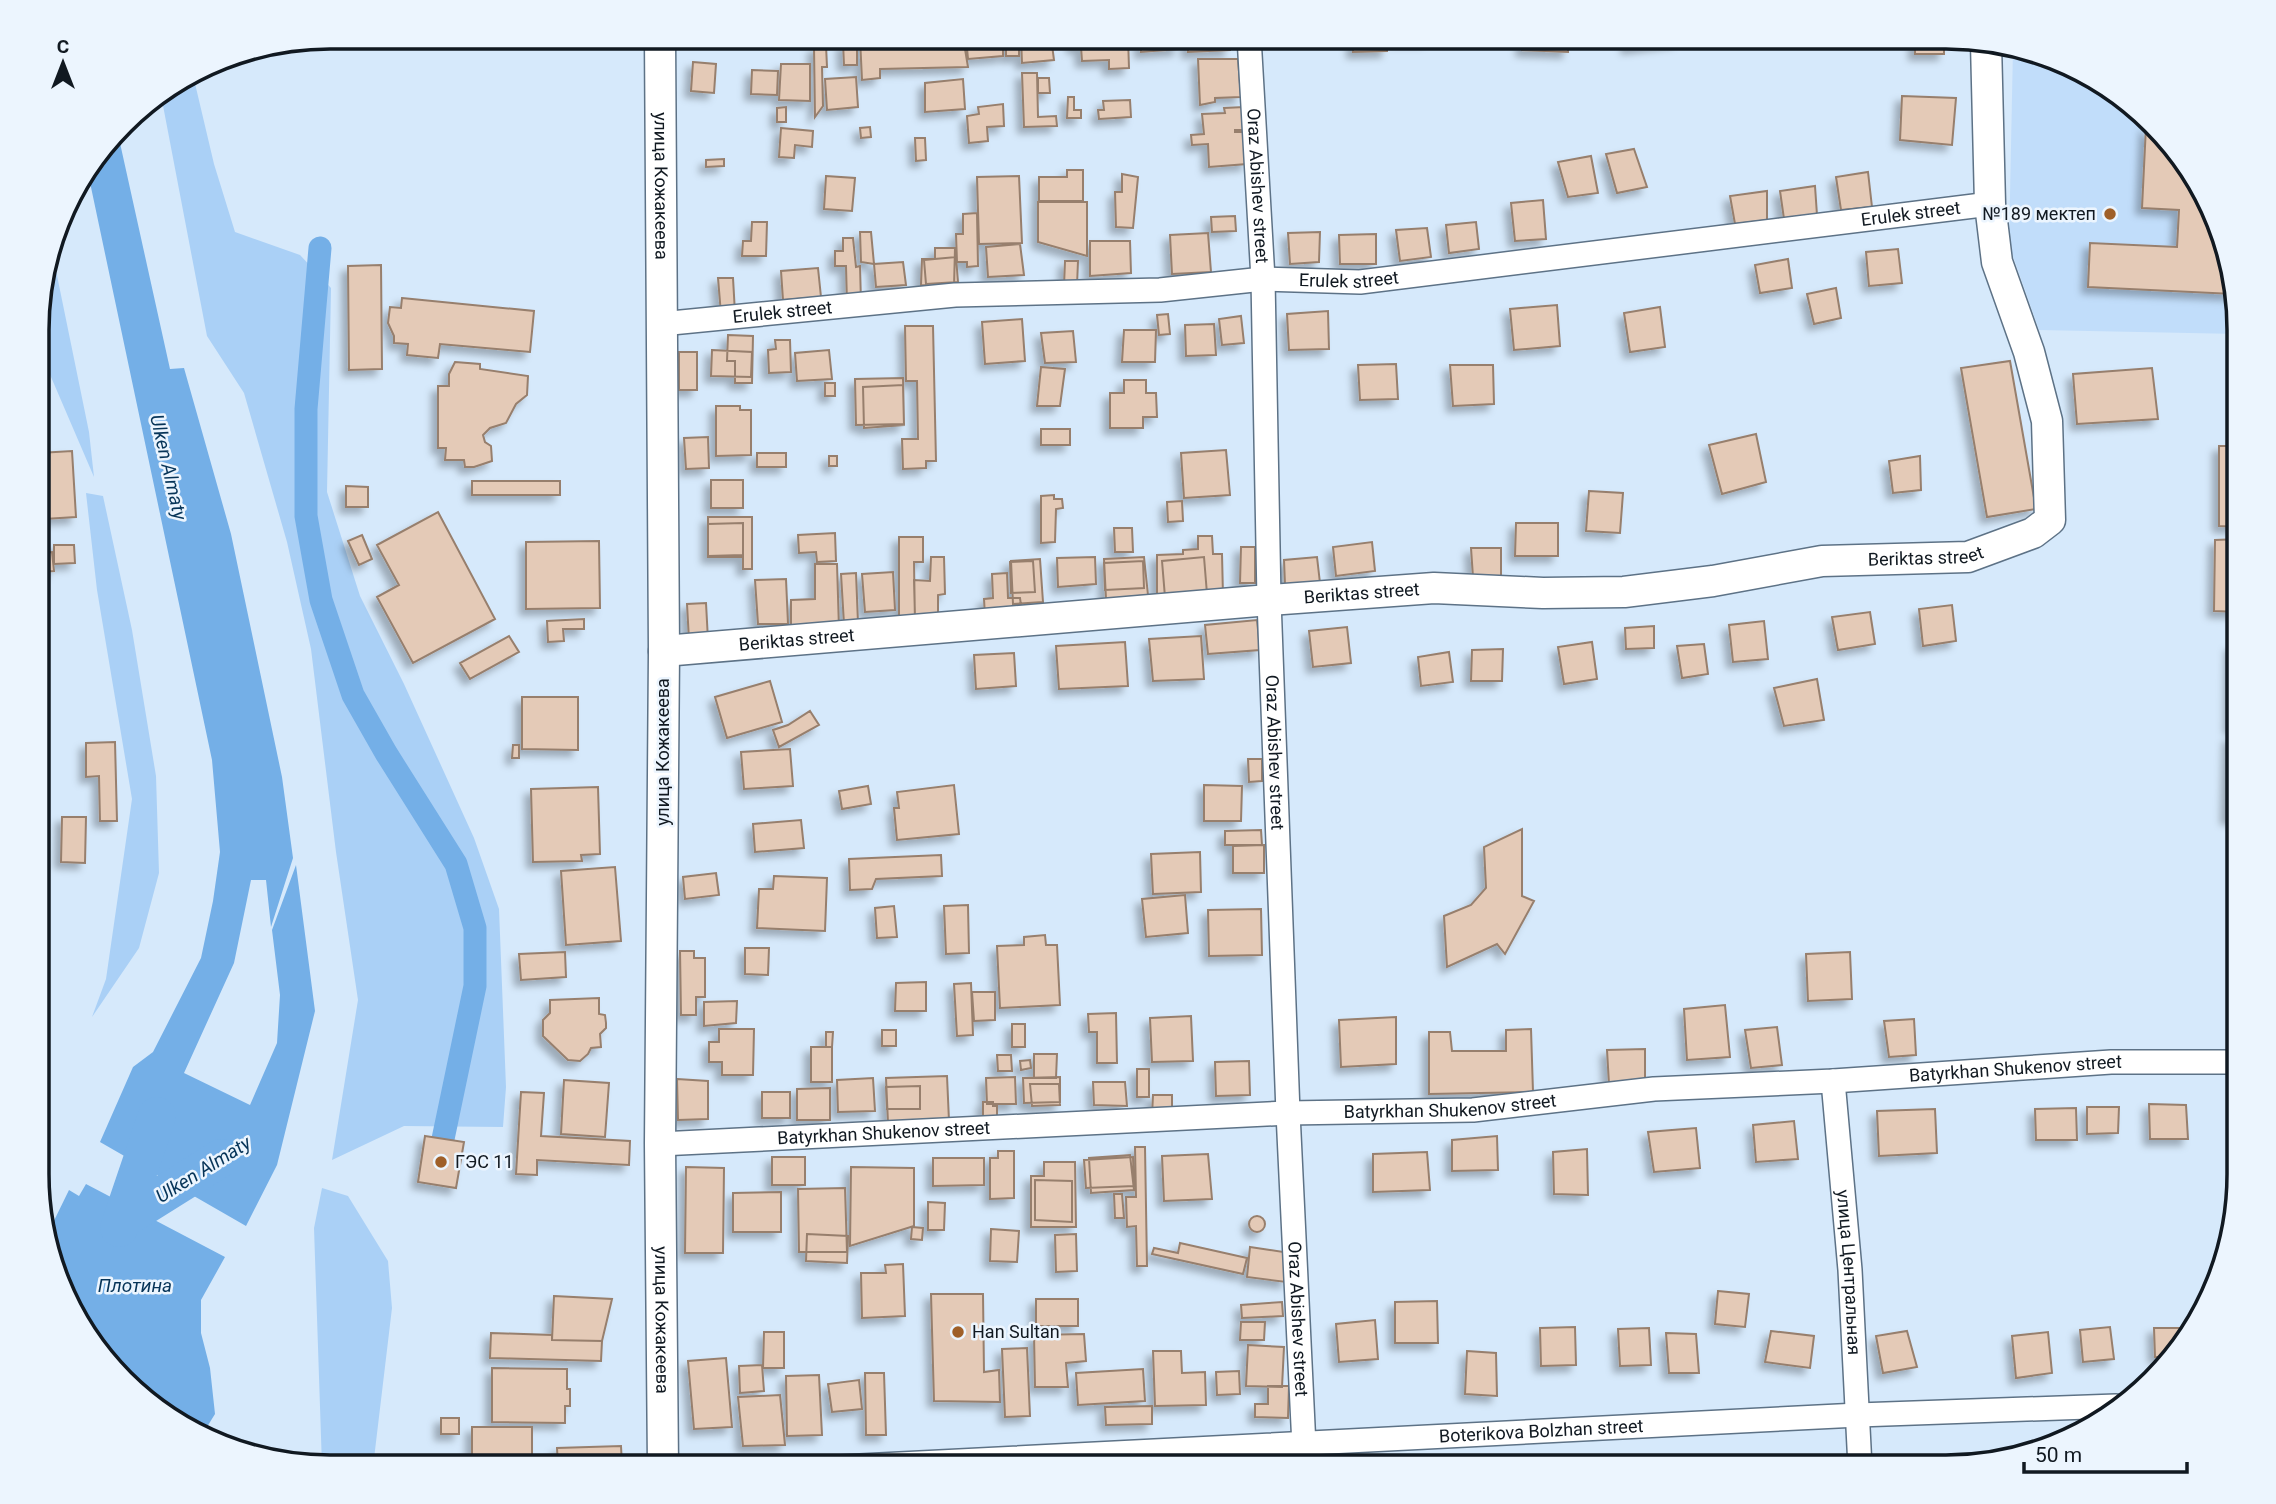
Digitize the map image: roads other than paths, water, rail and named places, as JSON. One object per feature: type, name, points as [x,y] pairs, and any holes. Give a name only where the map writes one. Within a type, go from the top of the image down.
[{"type":"street","name":"улица Кожакеева","points":[[663,49],[661,324],[664,652],[660,1144],[663,1455]]},
{"type":"street","name":"Oraz Abishev street","points":[[1250,49],[1263,279],[1269,600],[1287,1113],[1305,1455]]},
{"type":"street","points":[[1986,52],[1990,204]]},
{"type":"street","name":"Erulek street","points":[[661,324],[955,295],[1160,290],[1263,279],[1360,282],[1990,204]]},
{"type":"street","name":"Beriktas street","points":[[664,652],[1434,588],[1543,593],[1624,592],[1713,581],[1822,561],[1968,556],[2032,533],[2050,520],[2047,421],[2029,352],[1997,262],[1990,204]]},
{"type":"street","name":"Batyrkhan Shukenov street","points":[[660,1144],[1287,1113],[1473,1110],[1654,1089],[1833,1081],[2111,1062],[2227,1062]]},
{"type":"street","name":"улица Центральная","points":[[1833,1081],[1850,1270],[1860,1455]]},
{"type":"street","name":"Boterikova Bolzhan street","points":[[1063,1455],[1858,1415],[2104,1406]]},
{"type":"water","points":[[120,144],[170,369],[184,368],[231,534],[282,777],[293,858],[271,927],[266,880],[251,880],[234,963],[184,1073],[250,1105],[277,1043],[280,995],[272,930],[296,865],[315,1011],[277,1165],[246,1226],[100,1142],[133,1067],[153,1052],[201,958],[220,852],[212,760],[90,184]]},
{"type":"water","name":"Плотина","points":[[86,1184],[225,1257],[201,1300],[201,1333],[210,1368],[215,1414],[207,1427],[174,1408],[131,1373],[96,1330],[78,1298],[64,1264],[53,1223],[69,1190],[79,1196]]},
{"type":"waterway","points":[[320,248],[306,409],[306,516],[321,600],[353,695],[456,864],[475,928],[475,986],[443,1139]]},
{"type":"waterway","name":"Ulken Almaty","points":[[119,1228],[157,1116]]},
{"type":"waterway","name":"Ulken Almaty","points":[[122,1220],[221,1158]]},
{"type":"place","name":"№189 мектеп","points":[[2110,214]]},
{"type":"place","name":"ГЭС 11","points":[[441,1162]]},
{"type":"place","name":"Han Sultan","points":[[958,1332]]}]
